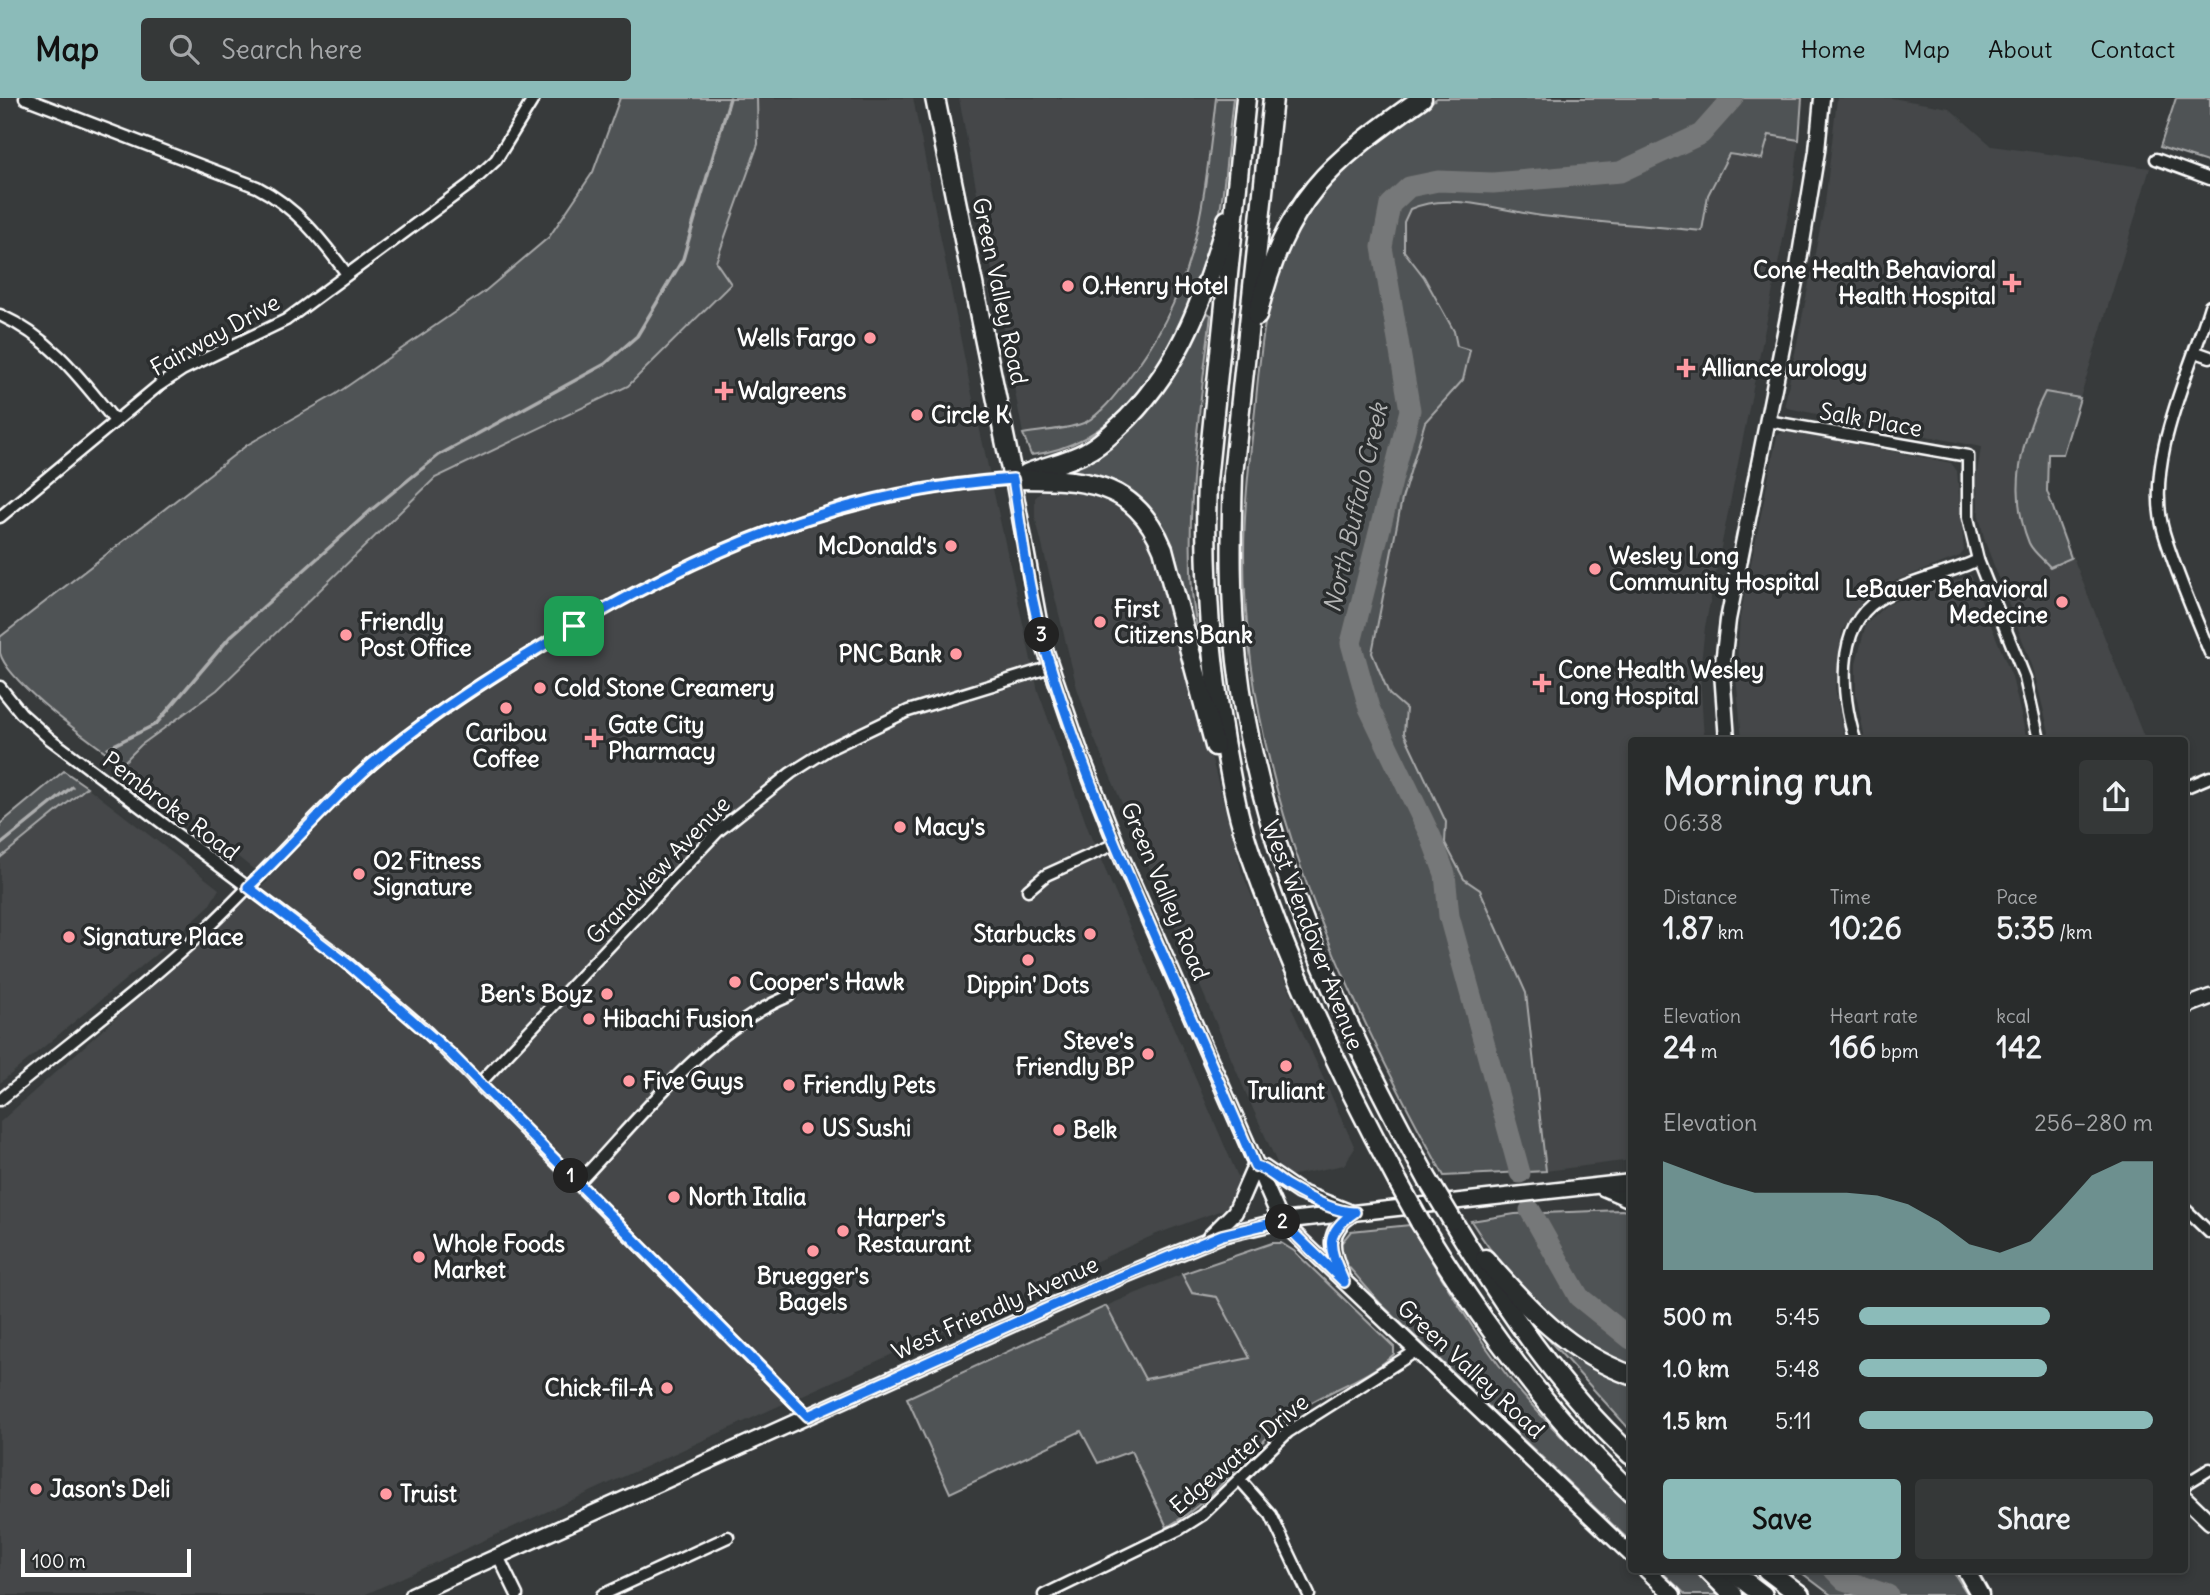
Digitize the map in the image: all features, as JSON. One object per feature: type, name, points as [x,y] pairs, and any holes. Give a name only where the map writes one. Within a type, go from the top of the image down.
[{"type":"highway","name":"Green Valley Road","points":[[935,98],[1013,479]]},
{"type":"highway","name":"West Wendover Avenue","points":[[1246,98],[1207,481],[1205,541],[1210,648],[1237,807],[1262,886],[1298,978],[1360,1112],[1420,1222],[1479,1313],[1536,1390],[1579,1440],[1628,1489]]},
{"type":"highway","name":"West Wendover Avenue","points":[[1273,98],[1247,320],[1246,363],[1233,475],[1231,563],[1237,661],[1256,768],[1289,881],[1313,944],[1376,1080],[1428,1180],[1481,1269],[1533,1344],[1595,1419],[1628,1452]]},
{"type":"highway","points":[[1246,363],[1267,277],[1304,199],[1342,157],[1422,98]]},
{"type":"highway","points":[[1013,479],[1089,451],[1112,433],[1160,381],[1180,351],[1201,304],[1234,196]]},
{"type":"highway","points":[[1013,479],[1071,479],[1099,484],[1119,493],[1155,528],[1163,549],[1221,770],[1237,807]]},
{"type":"highway","points":[[1455,1223],[1539,1318],[1594,1359],[1628,1374]]},
{"type":"highway","points":[[1711,1573],[1733,1595]]},
{"type":"highway","points":[[1734,1573],[1763,1595]]},
{"type":"highway","points":[[1771,1573],[1800,1595]]},
{"type":"main road","points":[[1727,737],[1722,672],[1728,620],[1813,176],[1822,98]]},
{"type":"main road","name":"Green Valley Road","points":[[1013,479],[1038,617],[1051,667],[1082,757],[1116,843],[1281,1221],[1628,1552]]},
{"type":"main road","points":[[2188,1005],[2210,997]]},
{"type":"main road","points":[[1204,1242],[1235,1212],[1255,1166],[1264,1168],[1299,1192],[1353,1212]]},
{"type":"main road","name":"West Friendly Avenue","points":[[412,1595],[1079,1294],[1204,1242],[1281,1221],[1628,1182]]},
{"type":"main road","points":[[1598,1186],[1628,1199]]},
{"type":"main road","points":[[1344,1282],[1331,1248],[1331,1240],[1336,1226],[1353,1212]]},
{"type":"main road","points":[[2188,1501],[2210,1522]]},
{"type":"main road","points":[[1649,1573],[1673,1595]]},
{"type":"main road","points":[[1968,1573],[1980,1595]]},
{"type":"street","points":[[25,98],[257,187],[278,198],[323,243],[347,274]]},
{"type":"street","name":"Fairway Drive","points":[[0,516],[182,370],[286,320],[470,184],[496,160],[534,98]]},
{"type":"street","points":[[2156,159],[2210,179]]},
{"type":"street","points":[[2210,306],[2168,432],[2161,464],[2160,495],[2163,531],[2210,653]]},
{"type":"street","points":[[0,315],[45,341],[70,365],[116,421]]},
{"type":"street","points":[[2196,352],[2210,357]]},
{"type":"street","name":"Salk Place","points":[[1768,421],[1968,457],[1968,518],[1978,560]]},
{"type":"street","points":[[0,1100],[192,941],[366,770],[450,703],[654,581],[709,554],[826,511],[972,481],[1013,479]]},
{"type":"street","points":[[1854,737],[1846,705],[1845,678],[1851,638],[1861,616],[1879,599],[1978,560],[2025,678],[2038,737]]},
{"type":"street","name":"Grandview Avenue","points":[[479,1084],[719,830],[790,773],[841,743],[908,711],[1051,667]]},
{"type":"street","name":"Pembroke Road","points":[[0,687],[21,713],[50,739],[349,965],[423,1028],[808,1416]]},
{"type":"street","points":[[2188,786],[2210,778]]},
{"type":"street","points":[[1028,890],[1046,875],[1116,843]]},
{"type":"street","points":[[578,1183],[678,1076],[754,1015],[789,996]]},
{"type":"street","points":[[2188,1212],[2210,1233]]},
{"type":"street","name":"Edgewater Drive","points":[[1044,1595],[1180,1529],[1202,1515],[1241,1481],[1263,1453],[1287,1432],[1416,1351]]},
{"type":"street","points":[[2188,1483],[2210,1469]]},
{"type":"street","points":[[1241,1481],[1270,1515],[1309,1595]]},
{"type":"street","points":[[602,1595],[728,1536]]},
{"type":"street","points":[[498,1556],[517,1595]]},
{"type":"street","points":[[1069,1584],[1074,1595]]},
{"type":"shaded area","points":[[620,98],[757,98],[758,144],[716,262],[731,284],[628,386],[435,478],[217,690],[141,745],[122,764],[73,728],[18,680],[6,666],[0,653],[0,637],[247,445],[336,394],[484,292],[549,237],[593,172]]},
{"type":"shaded area","points":[[757,98],[913,98],[969,381],[1038,691],[1091,837],[1239,1179],[1239,1188],[1230,1207],[1154,1235],[364,1595],[0,1595],[0,1122],[268,881],[122,764],[141,745],[217,690],[435,478],[628,386],[731,284],[716,262],[758,144]]},
{"type":"shaded area","points":[[959,98],[1216,98],[1201,219],[1189,267],[1147,354],[1097,414],[1084,423],[1023,434]]},
{"type":"shaded area","points":[[1216,98],[1233,98],[1220,210],[1209,259],[1181,323],[1151,375],[1133,399],[1112,419],[1088,436],[1061,448],[1031,455],[1023,434],[1079,425],[1098,414],[1151,346],[1169,313],[1183,280],[1201,211]]},
{"type":"shaded area","points":[[1437,98],[1802,98],[1799,140],[1769,135],[1762,159],[1729,154],[1708,195],[1702,231],[1542,216],[1459,202],[1425,204],[1410,209],[1404,222],[1404,251],[1424,277],[1454,331],[1457,346],[1470,350],[1463,380],[1425,422],[1402,499],[1372,653],[1389,694],[1406,709],[1404,733],[1446,822],[1445,843],[1464,879],[1480,890],[1526,993],[1546,1171],[1444,1176],[1368,1029],[1304,876],[1279,797],[1260,717],[1248,635],[1244,552],[1248,481],[1263,334],[1281,259],[1304,215],[1342,169],[1376,140]]},
{"type":"shaded area","name":"Cone Health Behavioral Health Hospital","points":[[1837,98],[1892,98],[1949,108],[1992,146],[2150,168],[2063,454],[2048,454],[2047,491],[2144,737],[2050,737],[2033,668],[1985,542],[1979,516],[1976,479],[1981,447],[1787,408],[1785,403],[1825,203]]},
{"type":"shaded area","points":[[2176,98],[2210,98],[2210,163],[2160,147]]},
{"type":"shaded area","name":"Cone Health Wesley Long Hospital","points":[[1769,135],[1799,140],[1793,190],[1705,627],[1700,672],[1704,737],[1628,737],[1628,1160],[1546,1171],[1526,993],[1480,890],[1464,879],[1445,843],[1446,822],[1404,733],[1406,709],[1389,694],[1372,653],[1402,499],[1425,422],[1463,380],[1469,350],[1457,347],[1454,331],[1424,277],[1404,251],[1404,222],[1410,209],[1420,204],[1467,202],[1540,216],[1708,195],[1729,154],[1762,159]]},
{"type":"shaded area","points":[[1208,313],[1211,315],[1195,452],[1191,521],[1193,602],[1206,675],[1202,675],[1177,569],[1165,537],[1148,510],[1124,488],[1093,475],[1052,472],[1170,375]]},
{"type":"shaded area","points":[[2045,392],[2080,398],[2063,454],[2048,454],[2047,491],[2071,558],[2050,567],[2029,543],[2019,504],[2020,466],[2024,447],[2029,428]]},
{"type":"shaded area","points":[[1785,430],[1951,463],[1957,471],[1964,551],[1960,556],[1879,587],[1864,598],[1842,631],[1835,688],[1844,737],[1742,737],[1736,677],[1740,617],[1777,436]]},
{"type":"shaded area","points":[[1047,486],[1102,493],[1135,514],[1154,542],[1242,872],[1295,1003],[1291,1007],[1355,1148],[1344,1165],[1289,1176],[1278,1165],[1245,1091],[1094,738],[1077,688],[1035,516],[1035,498]]},
{"type":"shaded area","points":[[1971,575],[2012,677],[2026,737],[1864,737],[1856,694],[1856,663],[1866,624],[1887,604]]},
{"type":"shaded area","points":[[64,771],[87,787],[0,858],[0,824]]},
{"type":"shaded area","name":"Signature Place","points":[[87,787],[219,889],[209,906],[160,951],[0,1083],[0,858]]},
{"type":"shaded area","points":[[1628,1211],[1628,1365],[1580,1338],[1540,1306],[1505,1269],[1471,1221],[1515,1214]]},
{"type":"shaded area","points":[[1410,1225],[1506,1374],[1548,1423],[1628,1501],[1628,1539],[1380,1303],[1340,1257],[1338,1247],[1351,1231]]},
{"type":"shaded area","points":[[1272,1243],[1281,1243],[1294,1251],[1394,1347],[1394,1354],[1372,1371],[1296,1412],[1202,1502],[1167,1527],[1131,1451],[1098,1463],[1081,1431],[950,1493],[907,1398],[1106,1306],[1145,1379],[1250,1358],[1217,1297],[1192,1293],[1182,1274]]},
{"type":"shaded area","points":[[1182,1274],[1192,1293],[1217,1297],[1251,1357],[1145,1379],[1106,1306]]},
{"type":"shaded area","points":[[1528,1317],[1628,1381],[1628,1428]]},
{"type":"shaded area","points":[[1663,1573],[1704,1573],[1724,1595],[1686,1595]]},
{"type":"shaded area","points":[[1802,1573],[1954,1573],[1968,1595],[1831,1595]]},
{"type":"waterway","points":[[108,748],[156,724],[231,636],[371,510],[439,455],[605,364],[637,336],[683,259],[730,98]]},
{"type":"waterway","name":"North Buffalo Creek","points":[[1520,1173],[1449,916],[1445,874],[1431,837],[1369,708],[1351,643],[1410,410],[1382,247],[1390,205],[1409,187],[1438,181],[1493,183],[1620,172],[1701,134],[1733,98]]},
{"type":"waterway","points":[[0,845],[72,787]]},
{"type":"waterway","name":"North Buffalo Creek","points":[[1530,1210],[1579,1297],[1628,1337]]},
{"type":"waterway","name":"North Buffalo Creek","points":[[1837,1573],[1844,1580],[1888,1595]]},
{"type":"place","name":"Cone Health Behavioral Health Hospital","points":[[2012,283]]},
{"type":"place","name":"O.Henry Hotel","points":[[1068,286]]},
{"type":"place","name":"Wells Fargo","points":[[870,338]]},
{"type":"place","name":"Alliance urology","points":[[1686,368]]},
{"type":"place","name":"Walgreens","points":[[724,391]]},
{"type":"place","name":"Circle K","points":[[917,415]]},
{"type":"place","name":"McDonald's","points":[[951,546]]},
{"type":"place","name":"Wesley Long Community Hospital","points":[[1595,569]]},
{"type":"place","name":"LeBauer Behavioral Medecine","points":[[2062,602]]},
{"type":"place","name":"First Citizens Bank","points":[[1100,622]]},
{"type":"place","name":"Friendly Post Office","points":[[346,635]]},
{"type":"place","name":"PNC Bank","points":[[956,654]]},
{"type":"place","name":"Cone Health Wesley Long Hospital","points":[[1542,683]]},
{"type":"place","name":"Cold Stone Creamery","points":[[540,688]]},
{"type":"place","name":"Caribou Coffee","points":[[506,708]]},
{"type":"place","name":"Gate City Pharmacy","points":[[594,738]]},
{"type":"place","name":"Macy's","points":[[900,827]]},
{"type":"place","name":"O2 Fitness Signature","points":[[359,874]]},
{"type":"place","name":"Starbucks","points":[[1090,934]]},
{"type":"place","name":"Signature Place","points":[[69,937]]},
{"type":"place","name":"Dippin' Dots","points":[[1028,960]]},
{"type":"place","name":"Cooper's Hawk","points":[[735,982]]},
{"type":"place","name":"Ben's Boyz","points":[[607,994]]},
{"type":"place","name":"Hibachi Fusion","points":[[589,1019]]},
{"type":"place","name":"Steve's Friendly BP","points":[[1148,1054]]},
{"type":"place","name":"Truliant","points":[[1286,1066]]},
{"type":"place","name":"Five Guys","points":[[629,1081]]},
{"type":"place","name":"Friendly Pets","points":[[789,1085]]},
{"type":"place","name":"US Sushi","points":[[808,1128]]},
{"type":"place","name":"Belk","points":[[1059,1130]]},
{"type":"place","name":"North Italia","points":[[674,1197]]},
{"type":"place","name":"Harper's Restaurant","points":[[843,1231]]},
{"type":"place","name":"Bruegger's Bagels","points":[[813,1251]]},
{"type":"place","name":"Whole Foods Market","points":[[419,1257]]},
{"type":"place","name":"Chick-fil-A","points":[[667,1388]]},
{"type":"place","name":"Jason's Deli","points":[[36,1489]]},
{"type":"place","name":"Truist","points":[[386,1494]]},
{"type":"route","points":[[1013,479],[1043,643],[1082,757],[1121,856],[1223,1085],[1255,1166],[1264,1168],[1297,1191],[1314,1199],[1355,1212],[1336,1226],[1331,1240],[1331,1248],[1344,1282],[1281,1221],[1222,1235],[1079,1294],[808,1416],[450,1053],[349,965],[248,887],[384,754],[471,688],[574,626],[709,554],[826,511],[972,481],[1013,479]]}]
